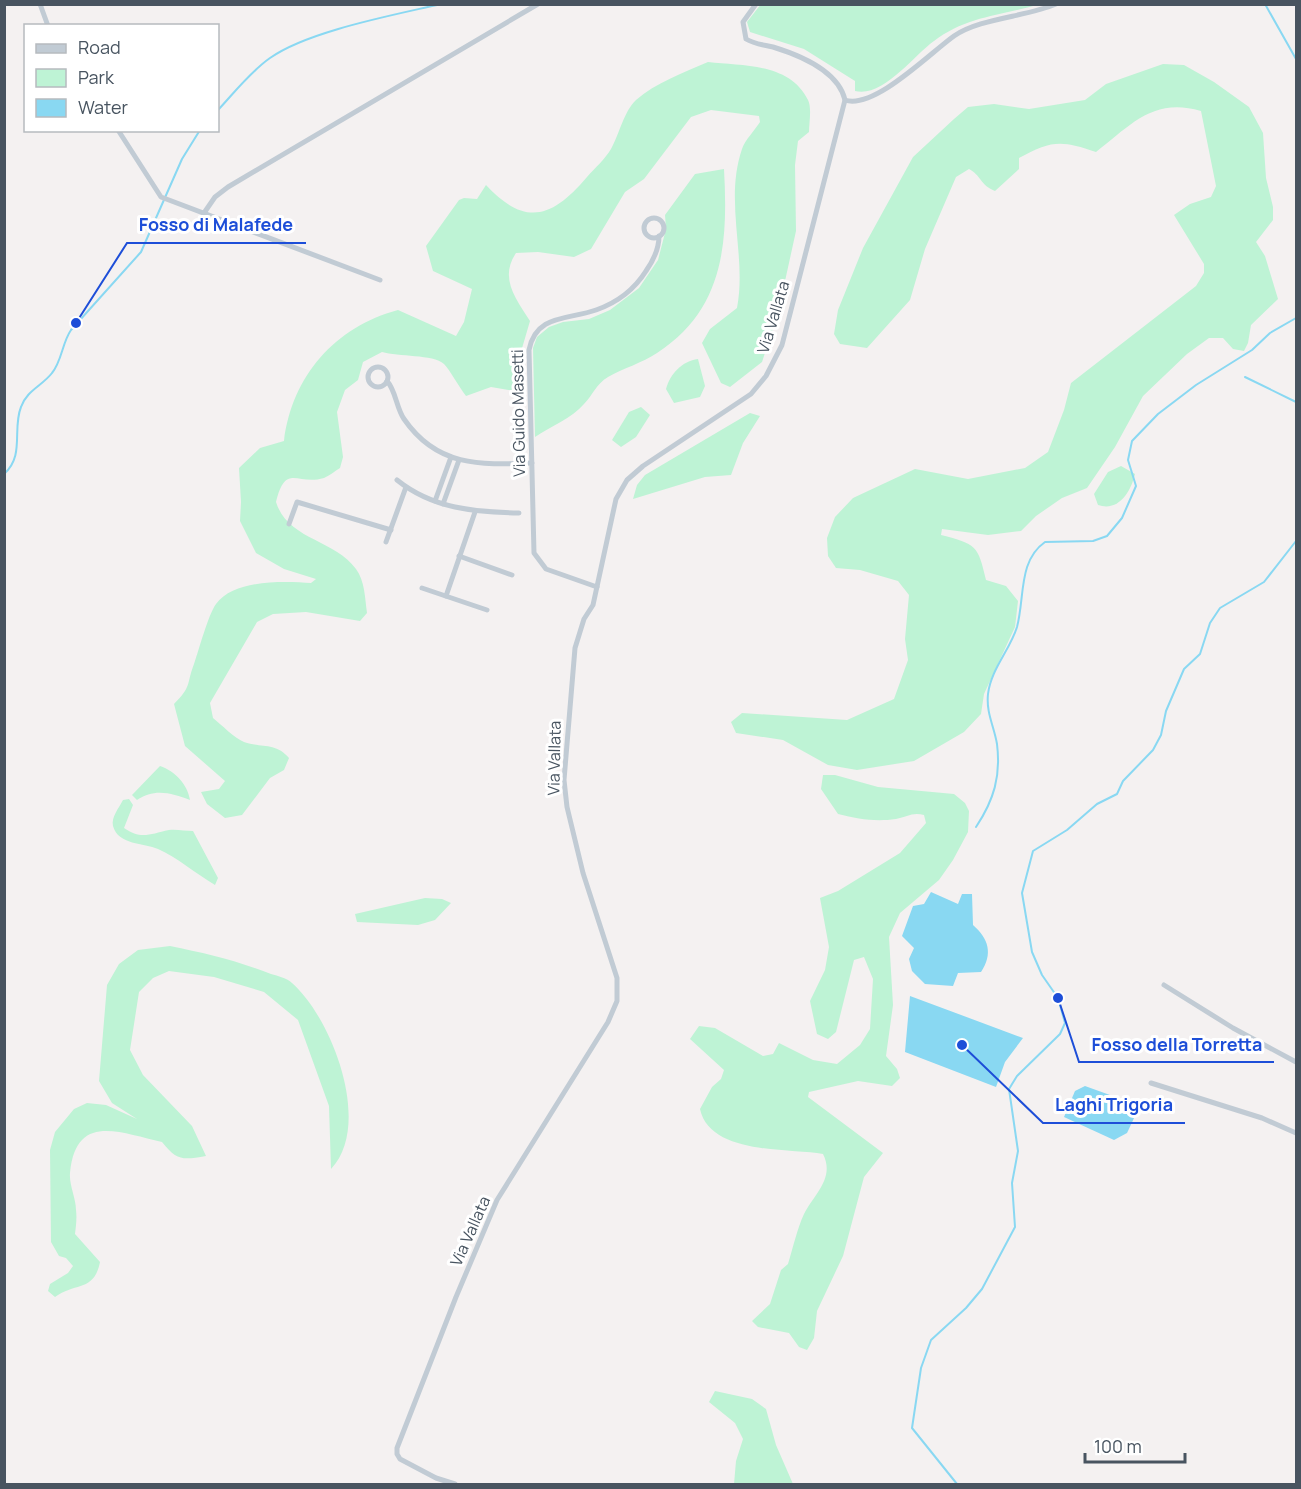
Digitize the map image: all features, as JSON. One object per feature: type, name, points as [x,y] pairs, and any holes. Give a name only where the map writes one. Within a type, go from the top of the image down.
[{"type":"street","points":[[40,4],[47,24]]},
{"type":"street","points":[[204,213],[215,197],[228,187],[538,4]]},
{"type":"street","points":[[756,4],[743,22],[743,34],[746,39],[798,56],[817,66],[837,84],[845,100],[858,102],[878,94],[963,31],[1056,4]]},
{"type":"street","name":"Via Vallata","points":[[454,1485],[400,1459],[397,1448],[497,1200],[608,1022],[618,995],[618,984],[611,953],[583,873],[564,787],[575,648],[597,587],[616,499],[627,480],[643,466],[751,394],[774,363],[782,345],[845,100]]},
{"type":"street","points":[[119,132],[161,197],[380,279]]},
{"type":"street","name":"Via Guido Masetti","points":[[597,587],[546,569],[537,559],[529,355],[534,335],[552,319],[598,310],[624,296],[648,269],[657,249],[659,237]]},
{"type":"street","points":[[387,381],[400,412],[408,424],[428,443],[451,457],[478,464],[532,463]]},
{"type":"street","points":[[435,501],[451,457]]},
{"type":"street","points":[[443,504],[459,460]]},
{"type":"street","points":[[397,480],[406,487],[443,504],[475,512],[519,513]]},
{"type":"street","points":[[386,542],[406,487]]},
{"type":"street","points":[[289,524],[297,502],[391,530]]},
{"type":"street","points":[[446,596],[475,512]]},
{"type":"street","points":[[459,556],[513,575]]},
{"type":"street","points":[[422,588],[487,610]]},
{"type":"street","points":[[1164,985],[1233,1028],[1296,1062]]},
{"type":"street","points":[[1151,1083],[1262,1118],[1296,1133]]},
{"type":"green space","points":[[761,4],[1037,5],[958,27],[934,41],[887,82],[866,91],[855,91],[855,81],[804,49],[750,32],[747,22]]},
{"type":"green space","points":[[708,62],[750,66],[778,73],[790,79],[800,88],[809,103],[809,132],[798,141],[795,165],[796,231],[778,313],[762,362],[730,387],[721,383],[702,343],[710,329],[737,308],[739,269],[735,189],[737,169],[743,146],[760,122],[759,116],[711,110],[691,117],[644,179],[625,192],[591,249],[574,257],[538,252],[516,253],[511,262],[509,280],[515,296],[530,321],[518,362],[515,391],[491,387],[466,396],[444,364],[424,357],[382,352],[363,362],[358,380],[345,390],[337,412],[343,457],[340,468],[324,478],[315,480],[288,479],[284,482],[276,502],[282,515],[290,524],[336,551],[356,569],[363,585],[367,613],[360,621],[306,612],[273,614],[257,622],[210,703],[213,718],[240,740],[250,744],[274,747],[289,758],[284,770],[270,778],[242,815],[225,818],[207,804],[201,792],[219,789],[225,781],[185,746],[174,704],[186,689],[210,616],[216,604],[224,596],[235,590],[260,583],[311,583],[316,579],[284,569],[256,553],[240,521],[239,468],[260,448],[284,441],[296,396],[307,375],[336,342],[355,328],[398,310],[456,336],[464,322],[472,289],[433,271],[426,246],[459,200],[477,199],[486,185],[500,199],[514,208],[527,212],[539,212],[551,208],[575,191],[606,156],[628,110],[636,100],[661,83]]},
{"type":"green space","points":[[1163,64],[1184,65],[1214,82],[1249,107],[1263,133],[1266,178],[1273,207],[1273,220],[1256,242],[1265,256],[1278,299],[1251,325],[1244,351],[1233,349],[1223,338],[1209,338],[1187,354],[1143,396],[1115,447],[1087,488],[1062,498],[1036,516],[1021,531],[988,535],[942,529],[941,535],[962,541],[974,548],[981,559],[986,580],[1006,586],[1018,601],[1015,627],[984,694],[981,714],[964,732],[914,761],[857,770],[828,765],[783,740],[736,733],[731,722],[742,713],[847,720],[894,699],[908,660],[905,639],[909,595],[898,581],[860,570],[836,568],[828,556],[827,538],[835,517],[853,498],[915,469],[968,479],[1025,468],[1048,452],[1064,410],[1071,383],[1196,286],[1204,273],[1204,264],[1174,215],[1190,204],[1211,197],[1216,186],[1201,111],[1169,108],[1156,111],[1132,123],[1096,152],[1074,145],[1057,144],[1030,152],[1019,158],[1019,169],[995,191],[986,186],[969,169],[956,177],[925,249],[910,300],[867,348],[840,344],[834,334],[838,310],[863,248],[913,157],[968,107],[994,104],[1029,109],[1085,100],[1106,84]]},
{"type":"green space","points":[[724,169],[725,222],[718,271],[697,316],[680,335],[657,353],[604,380],[579,409],[535,437],[533,348],[537,337],[549,327],[563,322],[589,319],[610,310],[639,288],[658,260],[666,229],[665,215],[695,174]]},
{"type":"green space","points":[[698,359],[705,386],[700,397],[674,403],[666,389],[670,378],[682,365]]},
{"type":"green space","points":[[641,407],[650,415],[636,437],[621,447],[612,440],[629,412]]},
{"type":"green space","points":[[750,413],[760,416],[743,443],[731,475],[705,477],[633,499],[637,485],[645,475]]},
{"type":"green space","points":[[1121,466],[1135,474],[1127,493],[1112,506],[1098,505],[1094,494],[1108,472]]},
{"type":"green space","points":[[160,766],[171,771],[180,779],[187,789],[190,800],[163,793],[150,794],[137,800],[132,795]]},
{"type":"green space","points":[[823,775],[835,775],[878,787],[954,794],[965,803],[969,811],[968,832],[953,860],[939,880],[900,913],[889,937],[893,1005],[886,1056],[897,1069],[900,1078],[892,1086],[858,1081],[809,1092],[808,1097],[883,1153],[864,1177],[843,1256],[817,1311],[814,1338],[807,1350],[799,1347],[789,1333],[758,1327],[752,1321],[770,1304],[781,1270],[788,1264],[804,1214],[825,1178],[827,1171],[823,1154],[752,1146],[734,1142],[719,1135],[707,1124],[700,1109],[712,1087],[721,1079],[724,1070],[690,1039],[699,1026],[715,1028],[763,1056],[773,1054],[779,1043],[813,1060],[837,1064],[860,1045],[870,1029],[873,979],[864,957],[854,960],[836,1032],[828,1039],[817,1034],[810,1001],[825,970],[829,947],[820,898],[838,891],[900,853],[926,823],[924,815],[920,814],[881,820],[860,819],[838,814],[821,789]]},
{"type":"green space","points":[[129,799],[133,805],[124,828],[141,835],[172,830],[193,831],[218,878],[215,885],[165,852],[120,837],[113,826],[113,819],[123,800]]},
{"type":"green space","points":[[425,898],[442,899],[451,903],[435,920],[418,925],[357,922],[355,914]]},
{"type":"green space","points":[[170,946],[221,958],[282,977],[292,983],[307,999],[333,1046],[342,1073],[348,1100],[348,1126],[343,1150],[331,1169],[329,1106],[298,1020],[264,992],[214,977],[169,971],[153,978],[139,992],[130,1050],[143,1075],[192,1126],[206,1156],[181,1158],[172,1153],[162,1142],[116,1132],[102,1131],[91,1134],[81,1141],[74,1154],[70,1173],[76,1205],[75,1234],[100,1262],[97,1272],[89,1282],[55,1297],[48,1291],[50,1284],[68,1273],[73,1266],[66,1258],[59,1256],[51,1242],[50,1150],[55,1132],[74,1109],[87,1103],[106,1105],[137,1119],[112,1103],[99,1081],[107,985],[119,964],[138,950]]},
{"type":"green space","points":[[715,1391],[752,1399],[766,1409],[776,1445],[793,1484],[734,1484],[736,1461],[743,1439],[735,1423],[709,1402]]},
{"type":"water","points":[[931,892],[958,904],[962,894],[972,894],[973,925],[986,941],[988,953],[981,972],[958,973],[953,986],[925,984],[912,971],[909,959],[914,948],[902,936],[913,906],[924,904]]},
{"type":"water","points":[[910,996],[1023,1038],[1005,1062],[996,1087],[905,1052]]},
{"type":"water","points":[[1085,1086],[1132,1103],[1135,1116],[1127,1133],[1114,1140],[1064,1117],[1075,1091]]},
{"type":"waterway","points":[[219,109],[256,70],[286,48],[352,25],[441,4]]},
{"type":"waterway","points":[[1265,4],[1296,59]]},
{"type":"waterway","points":[[4,474],[14,459],[19,415],[24,401],[55,368],[71,330],[141,252],[182,159],[199,132]]},
{"type":"waterway","points":[[976,827],[992,797],[998,767],[997,744],[988,707],[988,694],[993,676],[1017,627],[1026,569],[1030,559],[1045,542],[1093,541],[1107,536],[1122,518],[1136,486],[1128,460],[1132,441],[1158,414],[1196,385],[1252,350],[1270,333],[1296,318]]},
{"type":"waterway","points":[[1245,377],[1296,402]]},
{"type":"waterway","points":[[957,1484],[912,1428],[921,1368],[931,1340],[966,1308],[982,1289],[1015,1227],[1012,1183],[1018,1151],[1009,1089],[1017,1076],[1060,1034],[1065,1023],[1058,998],[1042,975],[1032,952],[1022,893],[1033,851],[1067,830],[1097,804],[1117,794],[1123,781],[1153,750],[1161,735],[1166,711],[1184,669],[1200,654],[1210,623],[1220,608],[1264,582],[1296,541]]},
{"type":"place","name":"Fosso di Malafede","points":[[76,323]]},
{"type":"place","name":"Fosso della Torretta","points":[[1058,998]]},
{"type":"place","name":"Laghi Trigoria","points":[[962,1045]]}]
